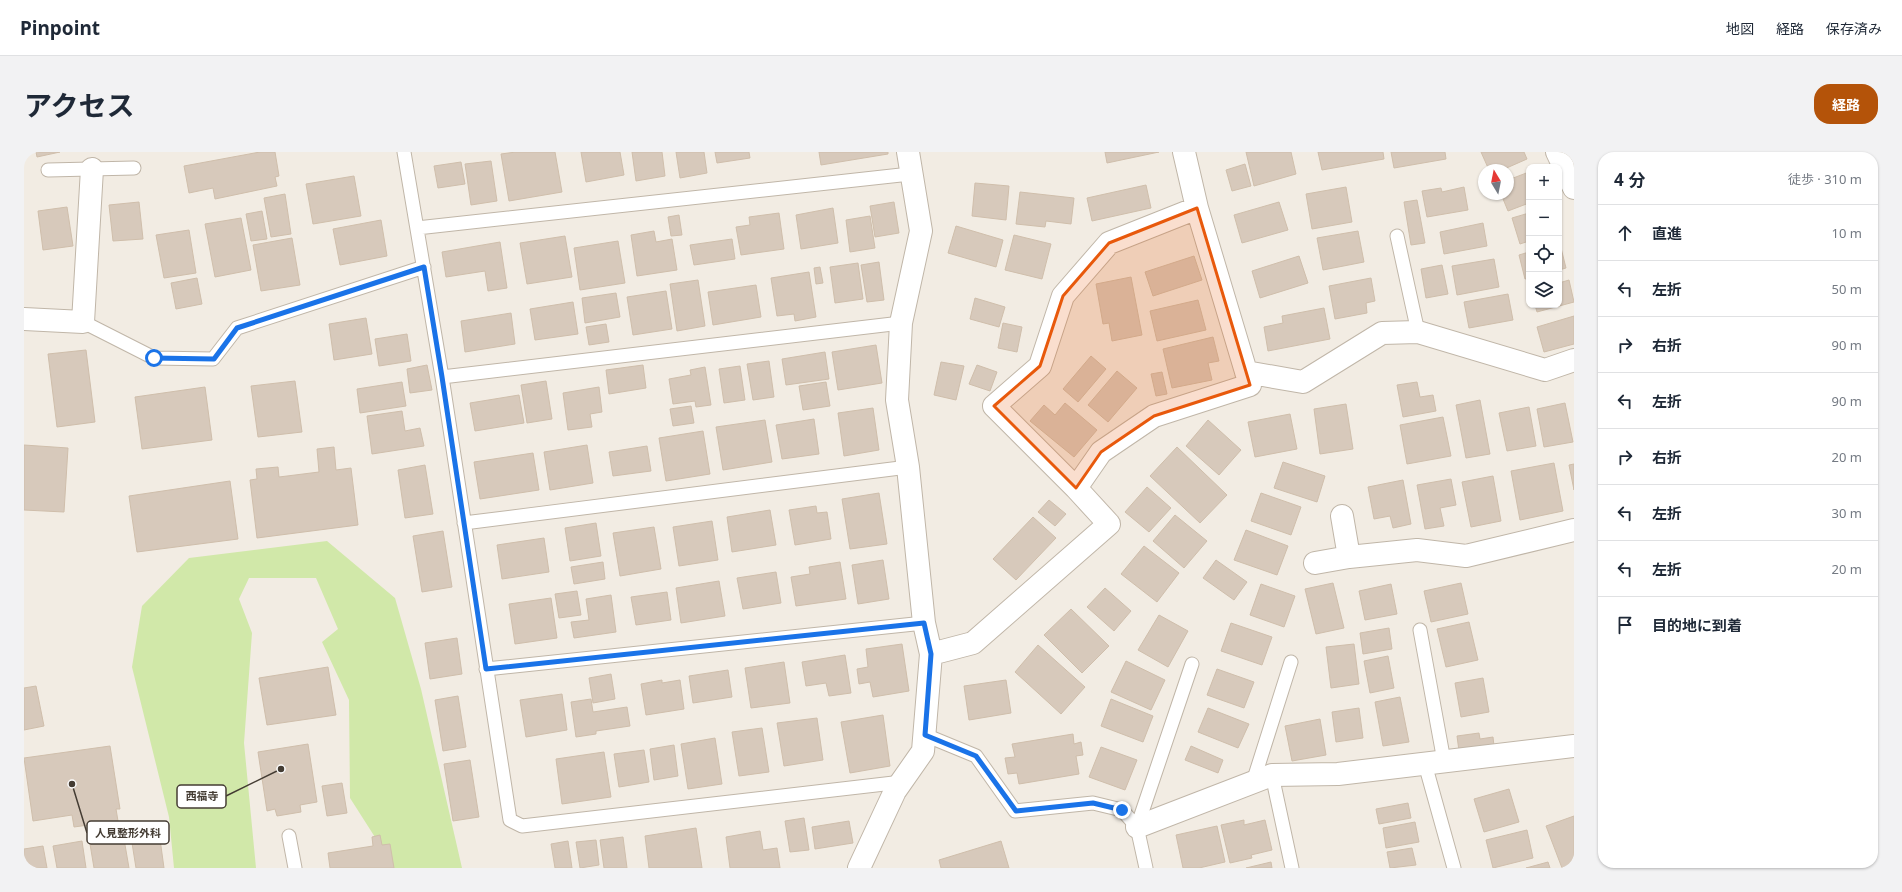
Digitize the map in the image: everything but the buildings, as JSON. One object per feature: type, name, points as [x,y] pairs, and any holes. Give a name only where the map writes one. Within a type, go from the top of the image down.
[{"type":"street","points":[[859,868],[895,791],[923,751],[931,654],[924,623],[908,467],[897,400],[901,323],[920,231],[910,174],[908,152]]},
{"type":"street","points":[[1076,488],[1101,452],[1154,416],[1250,385],[1197,208],[1184,152]]},
{"type":"street","points":[[1557,152],[1574,188]]},
{"type":"street","points":[[24,319],[83,322],[92,169]]},
{"type":"street","points":[[931,654],[973,644],[1109,524],[1076,488],[994,406],[1040,366],[1063,296],[1109,243],[1197,208]]},
{"type":"street","points":[[1246,372],[1303,382],[1382,333],[1418,332],[1545,370],[1574,360]]},
{"type":"street","points":[[1342,516],[1348,557]]},
{"type":"street","points":[[1315,563],[1348,557],[1417,550],[1466,556],[1574,530]]},
{"type":"street","points":[[1136,827],[1262,778],[1338,774],[1574,746]]},
{"type":"lane","points":[[404,152],[442,377],[510,820],[522,826],[902,782]]},
{"type":"lane","points":[[48,170],[134,168]]},
{"type":"lane","points":[[417,228],[910,174]]},
{"type":"lane","points":[[1397,236],[1418,332]]},
{"type":"lane","points":[[83,322],[154,358],[214,359],[237,328],[424,267]]},
{"type":"lane","points":[[442,377],[901,323]]},
{"type":"lane","points":[[464,523],[908,467]]},
{"type":"lane","points":[[486,669],[924,623]]},
{"type":"lane","points":[[1420,630],[1435,762],[1454,868]]},
{"type":"lane","points":[[1291,662],[1262,778],[1292,868]]},
{"type":"lane","points":[[1136,827],[1192,664]]},
{"type":"lane","points":[[925,735],[976,756],[1016,811],[1093,803],[1122,810],[1136,827],[1146,868]]},
{"type":"lane","points":[[289,836],[295,868]]},
{"type":"highlighted area","points":[[1197,208],[1250,385],[1154,416],[1101,452],[1076,488],[994,406],[1040,366],[1063,296],[1109,243]]},
{"type":"green space","points":[[327,541],[395,598],[421,689],[462,868],[381,868],[380,845],[350,798],[349,700],[322,642],[338,629],[316,578],[249,578],[239,599],[252,633],[244,743],[256,868],[174,868],[169,817],[132,667],[142,606],[189,558]]},
{"type":"place","name":"西福寺","points":[[281,769]]},
{"type":"place","name":"人見整形外科","points":[[72,784]]},
{"type":"route","points":[[154,358],[214,359],[237,328],[424,267],[486,669],[924,623],[931,654],[925,735],[976,756],[1016,811],[1093,803],[1122,810]]}]
